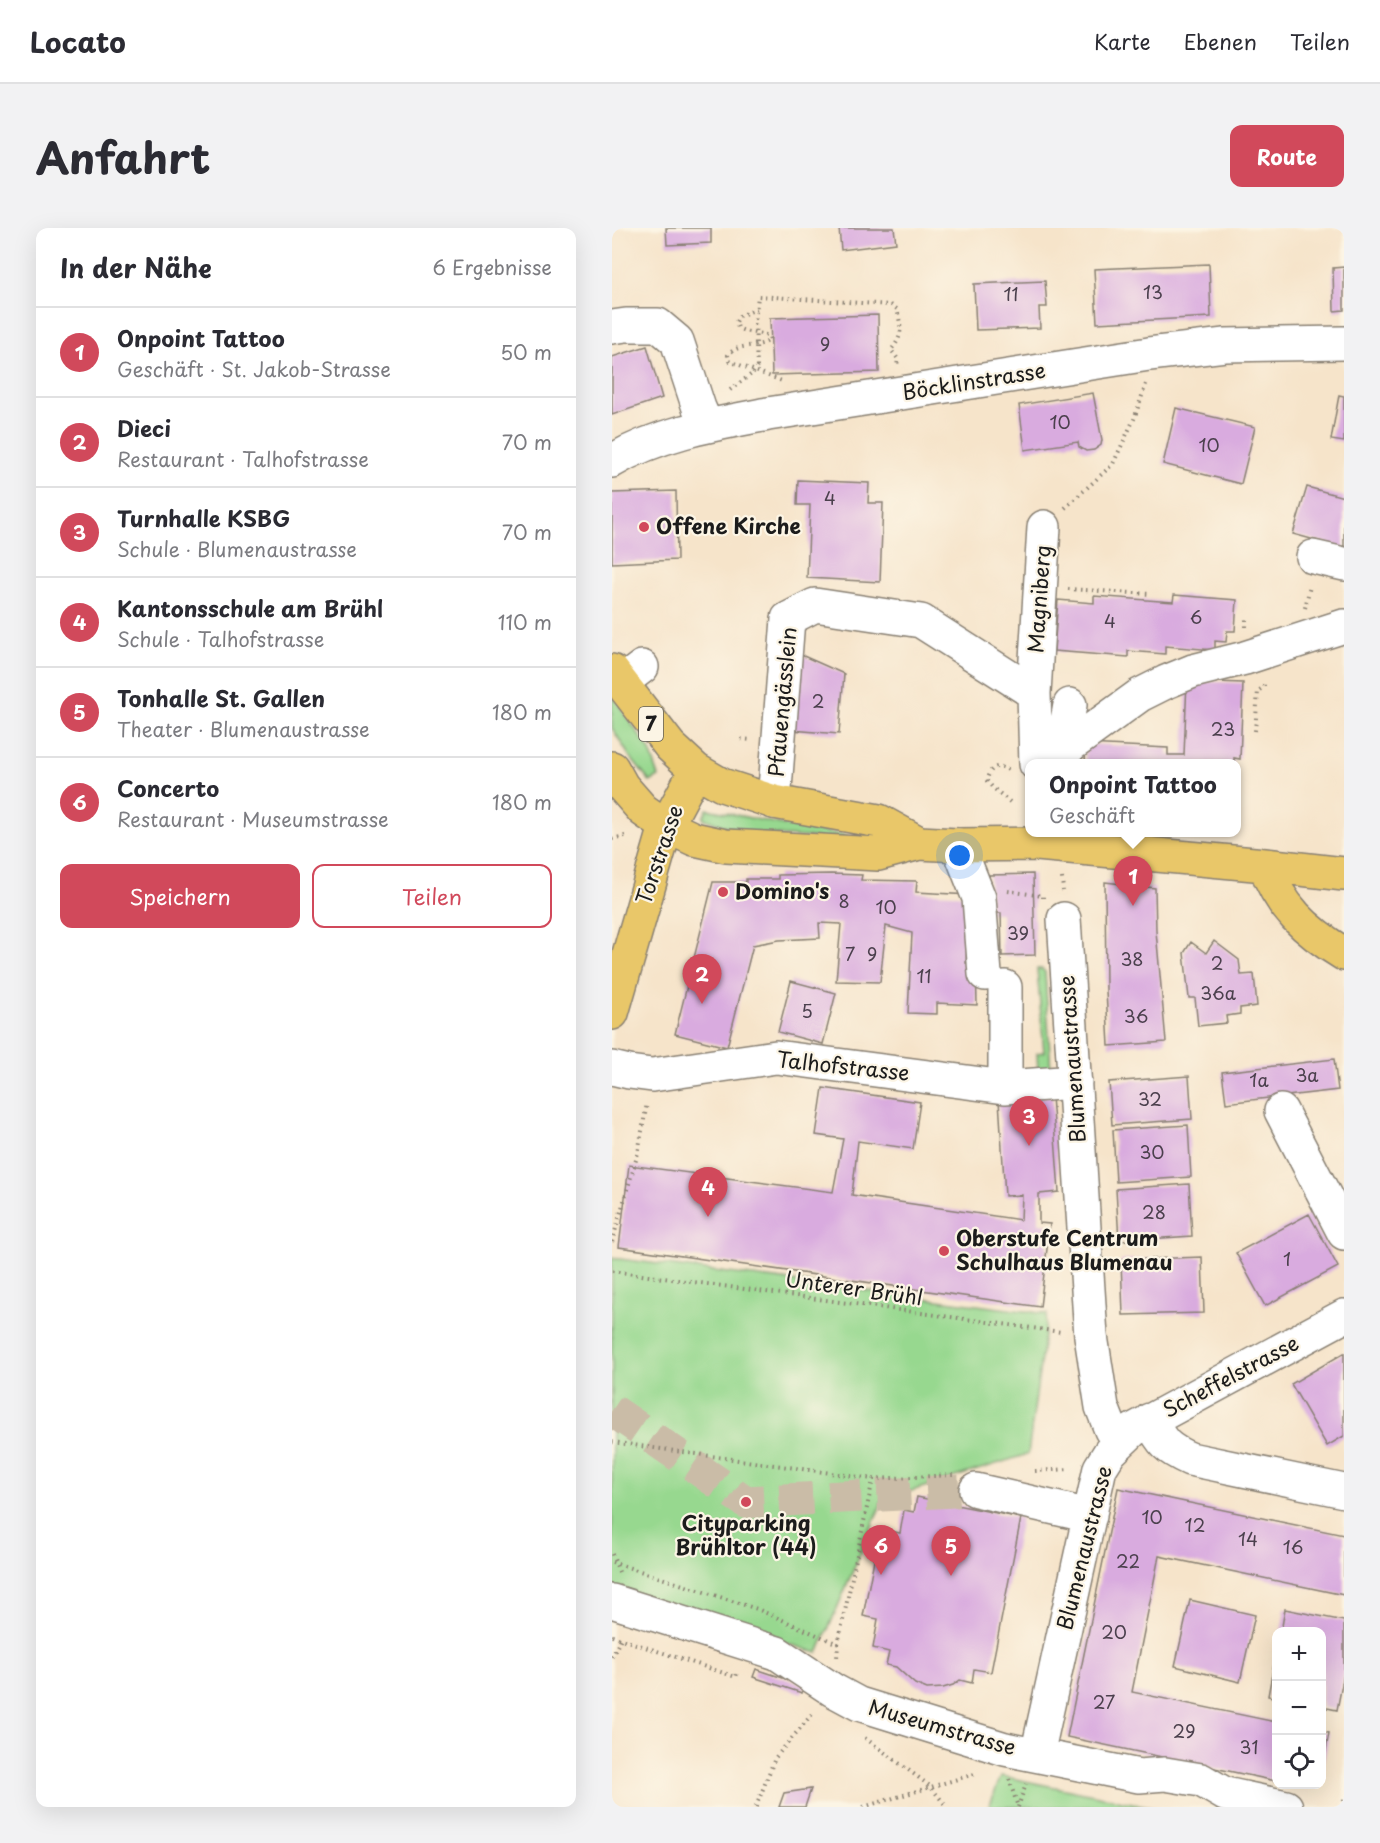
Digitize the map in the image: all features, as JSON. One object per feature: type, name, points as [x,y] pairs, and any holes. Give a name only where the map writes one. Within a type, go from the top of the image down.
[{"type":"main road","name":"7","points":[[625,674],[670,746],[696,770]]},
{"type":"main road","points":[[612,768],[622,786],[643,810],[666,826],[694,839],[726,846],[878,854],[919,843],[958,845],[1037,838],[1344,874]]},
{"type":"main road","points":[[696,770],[732,790],[774,802],[879,821],[919,843]]},
{"type":"main road","name":"Torstrasse","points":[[612,1013],[666,826],[696,770]]},
{"type":"main road","points":[[1265,864],[1273,886],[1298,920],[1344,954]]},
{"type":"street","points":[[612,327],[658,326],[678,341],[706,426]]},
{"type":"street","name":"Böcklinstrasse","points":[[612,461],[652,441],[706,426],[768,414],[1149,354],[1226,345],[1344,343]]},
{"type":"street","name":"Magniberg","points":[[1040,759],[1034,693],[1044,527]]},
{"type":"street","points":[[1313,556],[1344,564]]},
{"type":"street","name":"Pfauengässlein","points":[[774,802],[773,697],[788,619],[815,605],[921,621],[1034,693]]},
{"type":"street","points":[[1049,759],[1149,691],[1193,671],[1264,652],[1344,626]]},
{"type":"street","points":[[1043,759],[1070,705]]},
{"type":"street","points":[[958,845],[979,898],[995,981],[1005,1087]]},
{"type":"street","name":"Blumenaustrasse","points":[[1037,1755],[1100,1468],[1120,1440],[1106,1419],[1102,1407],[1091,1336],[1075,1082],[1054,912]]},
{"type":"street","name":"Talhofstrasse","points":[[612,1068],[652,1075],[776,1057],[1005,1087],[1075,1082]]},
{"type":"street","points":[[1281,1111],[1336,1199],[1344,1233]]},
{"type":"street","name":"Scheffelstrasse","points":[[1120,1440],[1150,1420],[1344,1316]]},
{"type":"street","points":[[1150,1420],[1159,1437],[1171,1450],[1190,1459],[1344,1491]]},
{"type":"street","points":[[966,1483],[1090,1516]]},
{"type":"street","name":"Museumstrasse","points":[[612,1600],[777,1653],[833,1690],[860,1704],[1005,1749],[1139,1776],[1165,1774],[1201,1780],[1225,1794],[1286,1807]]},
{"type":"path","points":[[753,373],[757,367],[758,296],[891,305],[897,309],[900,326],[900,340],[891,350],[898,359]]},
{"type":"path","points":[[757,309],[739,316],[736,322],[738,328],[746,332],[769,336],[770,340],[756,346],[739,347],[730,351],[729,361],[785,382]]},
{"type":"path","name":"Magniberg","points":[[1044,527],[1113,464],[1134,419],[1149,375]]},
{"type":"path","points":[[1040,587],[1150,594]]},
{"type":"path","points":[[1255,731],[1258,691],[1264,687],[1264,652]]},
{"type":"path","points":[[1011,803],[987,781],[988,773],[994,767],[1025,766]]},
{"type":"path","points":[[1007,891],[1043,896],[1054,912]]},
{"type":"path","points":[[612,1242],[638,1153],[652,1075]]},
{"type":"path","name":"Unterer Brühl","points":[[612,1271],[1091,1336]]},
{"type":"path","points":[[612,1442],[873,1479],[966,1483]]},
{"type":"path","points":[[1029,1471],[1100,1468]]},
{"type":"path","points":[[838,1644],[873,1479]]},
{"type":"path","points":[[612,1636],[735,1677]]},
{"type":"path","points":[[756,1807],[775,1758],[833,1690]]},
{"type":"path","points":[[857,1732],[930,1786],[947,1807]]},
{"type":"path","points":[[863,1807],[983,1772]]},
{"type":"path","points":[[1342,1807],[1344,1800]]},
{"type":"green space","points":[[612,695],[650,751],[659,777],[650,782],[630,757],[612,728]]},
{"type":"green space","points":[[707,809],[809,830],[846,835],[845,839],[755,833],[720,825],[703,818]]},
{"type":"green space","points":[[1037,969],[1045,972],[1051,1072],[1038,1072],[1037,1053],[1044,1052]]},
{"type":"green space","points":[[612,1258],[1047,1314],[1028,1454],[883,1500],[818,1653],[612,1589]]},
{"type":"green space","points":[[1001,1776],[1152,1807],[989,1807]]},
{"type":"building","points":[[666,228],[711,228],[711,243],[667,245]]},
{"type":"building","points":[[839,228],[894,228],[896,243],[841,250]]},
{"type":"building","points":[[1209,264],[1211,317],[1097,323],[1094,269]]},
{"type":"building","points":[[1344,267],[1344,310],[1334,311],[1333,268]]},
{"type":"building","points":[[1045,281],[1047,307],[1039,307],[1040,328],[976,330],[974,284]]},
{"type":"building","points":[[878,315],[879,372],[772,375],[770,318]]},
{"type":"building","points":[[647,346],[662,398],[612,415],[612,357]]},
{"type":"building","points":[[1093,393],[1101,445],[1094,450],[1086,451],[1079,447],[1078,442],[1025,450],[1019,405]]},
{"type":"building","points":[[1339,395],[1344,396],[1344,442],[1331,440]]},
{"type":"building","points":[[1176,408],[1255,427],[1241,484],[1163,464]]},
{"type":"building","points":[[798,480],[869,483],[868,503],[883,503],[880,582],[807,578],[810,505],[797,505]]},
{"type":"building","points":[[1307,487],[1344,497],[1344,548],[1293,534]]},
{"type":"building","name":"Offene Kirche","points":[[676,491],[677,560],[612,563],[612,493]]},
{"type":"building","points":[[1174,595],[1237,600],[1235,631],[1227,631],[1226,642],[1215,641],[1215,650],[1165,646],[1165,654],[1128,651],[1128,657],[1054,651],[1058,600],[1094,603],[1094,596],[1173,602]]},
{"type":"building","points":[[799,654],[844,674],[839,734],[792,730]]},
{"type":"building","points":[[1187,681],[1243,683],[1240,759],[1085,759],[1086,744],[1168,748],[1168,755],[1184,755]]},
{"type":"building","points":[[1033,874],[1035,955],[1002,956],[1001,913],[990,913],[989,875]]},
{"type":"building","points":[[778,875],[862,875],[861,880],[917,881],[916,892],[970,895],[966,963],[976,963],[977,1005],[937,1003],[937,1014],[908,1013],[912,933],[886,926],[880,982],[836,981],[841,924],[819,923],[820,938],[779,940],[753,945],[727,1047],[675,1034],[713,882],[778,879]]},
{"type":"building","points":[[1105,882],[1155,888],[1156,931],[1166,1042],[1109,1046]]},
{"type":"building","points":[[1214,941],[1239,960],[1241,975],[1254,974],[1257,1006],[1240,1008],[1240,1014],[1226,1016],[1227,1023],[1198,1026],[1195,998],[1189,998],[1184,953],[1191,942],[1206,953]]},
{"type":"building","points":[[791,981],[836,993],[823,1044],[778,1032]]},
{"type":"building","points":[[1334,1059],[1338,1090],[1226,1103],[1222,1072]]},
{"type":"building","points":[[1189,1076],[1192,1119],[1112,1125],[1109,1082]]},
{"type":"building","points":[[823,1088],[920,1102],[913,1149],[858,1141],[852,1195],[1021,1220],[1022,1195],[1005,1196],[999,1100],[1052,1096],[1059,1192],[1039,1194],[1039,1223],[1050,1224],[1040,1307],[619,1247],[629,1165],[833,1192],[843,1139],[816,1135]]},
{"type":"building","points":[[1188,1125],[1191,1177],[1116,1182],[1113,1130]]},
{"type":"building","points":[[1189,1184],[1192,1236],[1119,1241],[1116,1189]]},
{"type":"building","points":[[1309,1214],[1338,1267],[1265,1306],[1236,1253]]},
{"type":"building","points":[[1202,1257],[1204,1313],[1123,1315],[1121,1260]]},
{"type":"building","points":[[1344,1353],[1344,1436],[1327,1446],[1291,1384]]},
{"type":"building","points":[[1118,1488],[1344,1535],[1344,1595],[1159,1556],[1132,1692],[1272,1721],[1272,1780],[1067,1737]]},
{"type":"building","points":[[917,1497],[1021,1518],[991,1672],[974,1669],[972,1683],[960,1680],[943,1688],[927,1689],[915,1684],[896,1667],[886,1665],[889,1652],[873,1648],[878,1619],[863,1616],[880,1529],[900,1533],[904,1510],[914,1512]]},
{"type":"building","points":[[1190,1600],[1255,1615],[1240,1682],[1175,1666]]},
{"type":"building","points":[[1285,1609],[1344,1621],[1344,1674],[1337,1710],[1326,1708],[1326,1627],[1282,1627]]},
{"type":"building","points":[[756,1669],[804,1685],[802,1693],[753,1677]]},
{"type":"building","points":[[1272,1674],[1272,1697],[1268,1696]]},
{"type":"building","points":[[1326,1733],[1329,1733],[1326,1750]]},
{"type":"building","points":[[811,1789],[805,1807],[779,1807],[784,1793]]},
{"type":"tunnel","points":[[612,1410],[746,1502],[976,1490]]},
{"type":"place","name":"Offene Kirche","points":[[644,527]]},
{"type":"place","name":"Domino's","points":[[723,892]]},
{"type":"place","name":"Onpoint Tattoo","points":[[1133,906]]},
{"type":"place","name":"Dieci","points":[[702,1004]]},
{"type":"place","name":"Turnhalle KSBG","points":[[1029,1146]]},
{"type":"place","name":"Kantonsschule am Brühl","points":[[708,1217]]},
{"type":"place","name":"Oberstufe Centrum Schulhaus Blumenau","points":[[944,1251]]},
{"type":"place","name":"Cityparking Brühltor (44)","points":[[746,1502]]},
{"type":"place","name":"Concerto","points":[[881,1575]]},
{"type":"place","name":"Tonhalle St. Gallen","points":[[951,1576]]}]
